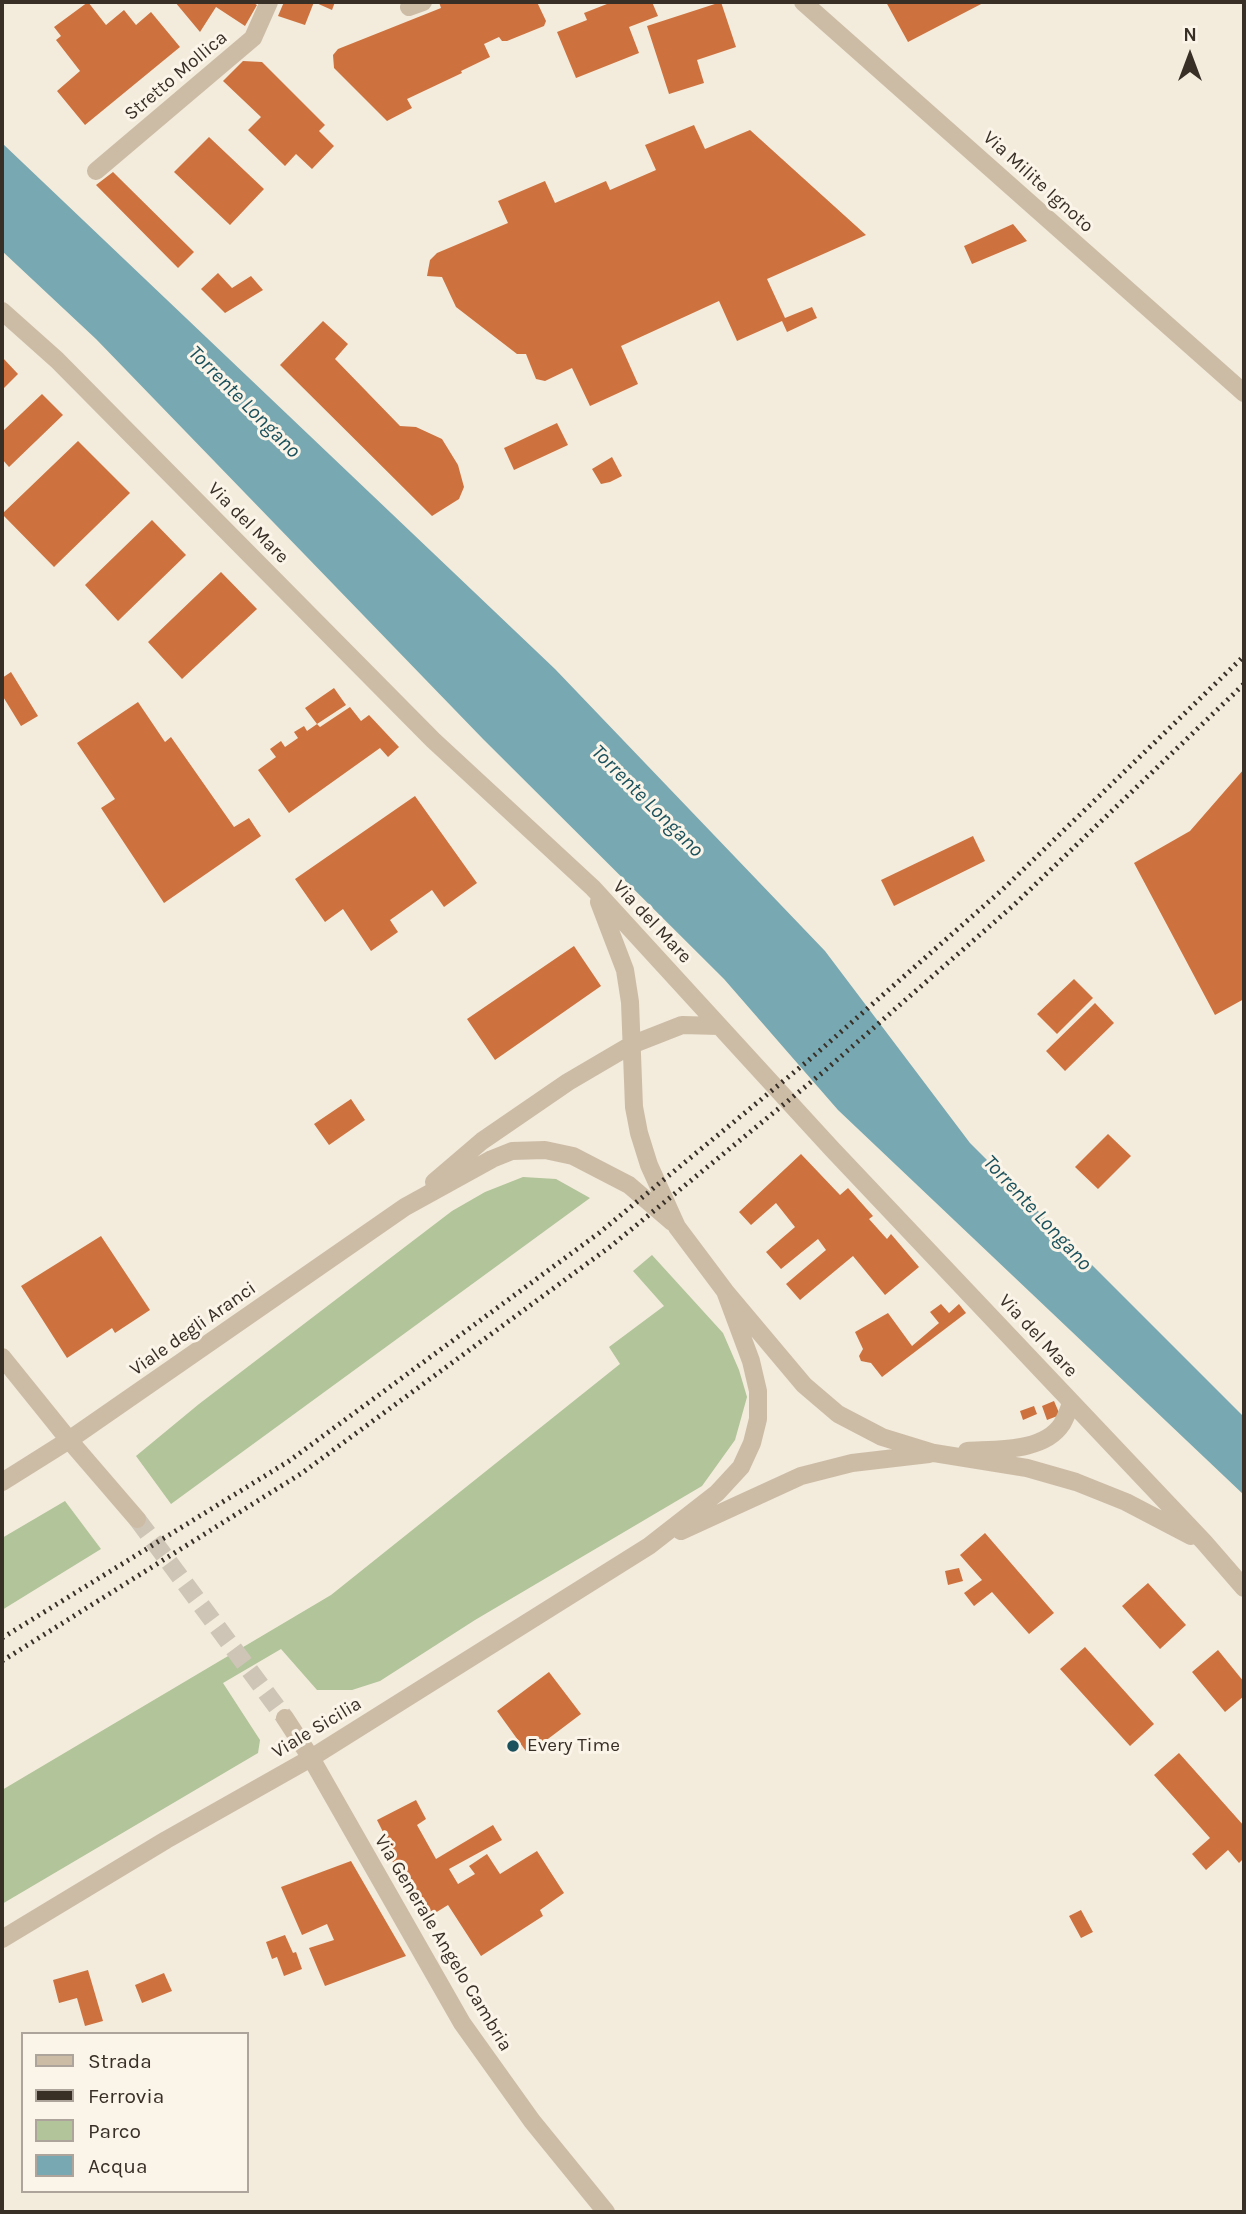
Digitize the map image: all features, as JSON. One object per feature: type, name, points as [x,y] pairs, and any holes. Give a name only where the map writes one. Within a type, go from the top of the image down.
[{"type":"street","name":"Stretto Mollica","points":[[96,171],[253,38],[269,2]]},
{"type":"street","name":"Via Milite Ignoto","points":[[803,2],[1244,393]]},
{"type":"street","name":"Via del Mare","points":[[2,310],[57,360],[433,740],[593,888],[841,1159],[1204,1542],[1244,1588]]},
{"type":"street","points":[[593,888],[625,970],[630,1002],[634,1107],[639,1133],[649,1165],[677,1227]]},
{"type":"street","points":[[405,1207],[482,1141],[568,1082],[631,1045],[682,1025],[719,1026]]},
{"type":"street","points":[[405,1207],[492,1159],[512,1151],[545,1150],[573,1156],[629,1185],[677,1227],[725,1291],[804,1385],[838,1414],[883,1437],[934,1453],[1027,1468],[1076,1482],[1126,1502],[1204,1542]]},
{"type":"street","name":"Viale degli Aranci","points":[[2,1482],[69,1440],[405,1207]]},
{"type":"street","points":[[649,1546],[718,1493],[741,1466],[752,1443],[758,1419],[758,1391],[751,1361],[725,1291]]},
{"type":"street","points":[[2,1356],[137,1519]]},
{"type":"street","points":[[649,1546],[801,1476],[852,1463],[1035,1444],[1053,1435],[1063,1423],[1072,1402]]},
{"type":"street","name":"Viale Sicilia","points":[[2,1939],[166,1840],[311,1758],[649,1546]]},
{"type":"street","name":"Via Generale Angelo Cambria","points":[[285,1718],[311,1758],[462,2023],[532,2121],[606,2212]]},
{"type":"green space","points":[[523,1177],[556,1179],[590,1198],[171,1504],[136,1456],[199,1404],[452,1211],[485,1192]]},
{"type":"green space","points":[[652,1255],[723,1333],[747,1397],[735,1440],[702,1486],[475,1620],[380,1681],[352,1690],[317,1690],[281,1649],[223,1683],[260,1740],[258,1753],[2,1904],[2,1790],[331,1595],[620,1364],[609,1347],[664,1306],[633,1271]]},
{"type":"green space","points":[[65,1501],[101,1549],[2,1610],[2,1538]]},
{"type":"water","name":"Torrente Longano","points":[[2,143],[555,669],[825,951],[970,1143],[1244,1417],[1244,1495],[838,1110],[724,979],[483,739],[96,339],[2,251]]},
{"type":"building","points":[[88,2],[106,25],[124,10],[136,25],[151,12],[180,47],[85,125],[57,91],[80,71],[56,40],[61,36],[54,27]]},
{"type":"building","points":[[175,2],[252,2],[257,5],[245,26],[216,7],[200,32]]},
{"type":"building","points":[[284,2],[314,2],[305,25],[278,16]]},
{"type":"building","points":[[314,2],[335,2],[332,10]]},
{"type":"building","points":[[439,2],[537,2],[546,21],[544,26],[507,41],[502,41],[499,37],[484,44],[490,57],[407,99],[412,108],[387,121],[334,68],[333,55],[338,49],[441,8]]},
{"type":"building","points":[[612,2],[652,2],[658,16],[629,27],[639,53],[576,78],[557,32],[587,20],[584,13]]},
{"type":"building","points":[[721,2],[736,47],[697,60],[704,83],[669,94],[647,26]]},
{"type":"building","points":[[886,2],[985,2],[908,42]]},
{"type":"building","points":[[243,61],[262,62],[325,125],[319,131],[334,146],[312,169],[296,154],[285,166],[248,130],[261,117],[223,81]]},
{"type":"building","points":[[694,125],[705,149],[750,130],[866,235],[767,279],[785,318],[812,307],[817,318],[787,332],[782,321],[737,341],[719,301],[621,346],[638,384],[590,406],[572,368],[545,381],[536,379],[526,354],[517,354],[456,307],[442,277],[427,276],[430,260],[437,253],[508,223],[498,201],[545,181],[555,203],[606,181],[610,190],[656,170],[645,145]]},
{"type":"building","points":[[209,137],[264,189],[230,225],[174,172]]},
{"type":"building","points":[[113,172],[194,252],[178,268],[96,185]]},
{"type":"building","points":[[1013,224],[1027,241],[972,264],[964,246]]},
{"type":"building","points":[[218,273],[232,288],[251,276],[263,290],[225,313],[201,289]]},
{"type":"building","points":[[323,321],[348,344],[335,359],[400,426],[416,427],[442,439],[458,465],[464,487],[459,499],[432,516],[280,365]]},
{"type":"building","points":[[2,357],[18,374],[2,390]]},
{"type":"building","points":[[42,394],[63,415],[9,467],[2,459],[2,432]]},
{"type":"building","points":[[557,423],[568,445],[514,470],[504,448]]},
{"type":"building","points":[[78,441],[130,493],[54,567],[2,514]]},
{"type":"building","points":[[612,457],[622,476],[601,484],[592,469]]},
{"type":"building","points":[[152,520],[186,555],[118,621],[85,585]]},
{"type":"building","points":[[221,572],[257,609],[182,679],[148,642]]},
{"type":"building","points":[[11,672],[38,716],[21,726],[2,695],[2,678]]},
{"type":"building","points":[[334,688],[346,705],[317,724],[305,708]]},
{"type":"building","points":[[138,702],[165,742],[171,737],[234,827],[249,818],[261,836],[164,903],[101,808],[115,799],[77,743]]},
{"type":"building","points":[[350,707],[361,721],[369,715],[399,747],[388,757],[380,748],[289,813],[258,770],[276,757],[270,749],[281,741],[285,747],[298,738],[294,732],[304,726],[307,731],[317,724],[320,727]]},
{"type":"building","points":[[1244,769],[1244,999],[1215,1015],[1134,863],[1190,831]]},
{"type":"building","points":[[415,796],[477,883],[444,907],[432,890],[390,920],[398,932],[371,951],[343,909],[325,922],[295,879]]},
{"type":"building","points":[[973,836],[985,861],[894,906],[881,880]]},
{"type":"building","points":[[574,946],[601,986],[495,1060],[467,1019]]},
{"type":"building","points":[[1074,979],[1093,998],[1057,1034],[1037,1014]]},
{"type":"building","points":[[1095,1003],[1114,1023],[1065,1071],[1046,1051]]},
{"type":"building","points":[[351,1099],[365,1120],[329,1145],[314,1124]]},
{"type":"building","points":[[1108,1134],[1131,1156],[1098,1189],[1075,1167]]},
{"type":"building","points":[[801,1154],[840,1195],[848,1188],[873,1216],[869,1219],[887,1239],[891,1234],[919,1267],[885,1295],[853,1256],[800,1300],[786,1284],[826,1250],[818,1239],[781,1269],[766,1252],[795,1227],[776,1203],[751,1225],[739,1212]]},
{"type":"building","points":[[101,1236],[150,1310],[115,1333],[112,1328],[67,1358],[21,1286]]},
{"type":"building","points":[[941,1304],[949,1313],[959,1304],[966,1313],[882,1377],[871,1363],[861,1361],[859,1356],[863,1349],[855,1332],[888,1313],[912,1346],[939,1323],[930,1312]]},
{"type":"building","points":[[1054,1401],[1060,1415],[1047,1420],[1042,1406]]},
{"type":"building","points":[[1034,1406],[1037,1414],[1023,1420],[1020,1411]]},
{"type":"building","points":[[985,1533],[1054,1613],[1029,1634],[992,1592],[974,1606],[964,1593],[982,1580],[960,1555]]},
{"type":"building","points":[[959,1568],[963,1581],[948,1585],[945,1571]]},
{"type":"building","points":[[1148,1583],[1186,1625],[1160,1649],[1122,1606]]},
{"type":"building","points":[[1085,1647],[1154,1724],[1130,1746],[1060,1669]]},
{"type":"building","points":[[1218,1650],[1244,1682],[1244,1696],[1225,1712],[1192,1672]]},
{"type":"building","points":[[549,1672],[581,1714],[528,1754],[497,1711]]},
{"type":"building","points":[[1179,1753],[1244,1826],[1244,1858],[1239,1863],[1228,1850],[1206,1870],[1192,1854],[1210,1838],[1154,1775]]},
{"type":"building","points":[[416,1800],[426,1819],[417,1825],[436,1859],[493,1825],[502,1840],[449,1869],[458,1884],[475,1874],[469,1866],[487,1854],[500,1874],[537,1851],[564,1893],[540,1910],[543,1916],[481,1956],[448,1905],[427,1918],[399,1875],[386,1848],[390,1846],[377,1820]]},
{"type":"building","points":[[351,1861],[406,1956],[325,1986],[309,1948],[334,1940],[327,1924],[302,1935],[281,1887]]},
{"type":"building","points":[[1081,1910],[1093,1932],[1081,1938],[1069,1916]]},
{"type":"building","points":[[285,1935],[293,1953],[296,1952],[302,1969],[284,1976],[277,1957],[272,1959],[266,1942]]},
{"type":"building","points":[[88,1970],[103,2021],[85,2026],[77,1998],[59,2003],[53,1980]]},
{"type":"building","points":[[164,1973],[172,1991],[142,2003],[135,1985]]},
{"type":"tunnel","points":[[137,1519],[285,1718]]},
{"type":"railway","points":[[2,1638],[289,1461],[599,1233],[809,1060],[1002,890],[1244,656]]},
{"type":"railway","points":[[2,1661],[302,1473],[611,1246],[822,1073],[1015,904],[1244,684]]},
{"type":"place","name":"Every Time","points":[[513,1746]]}]
